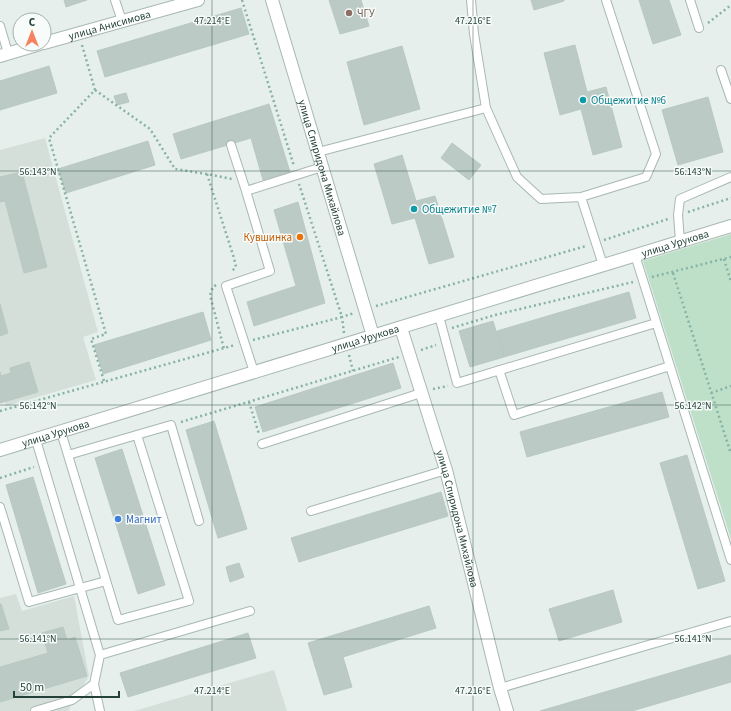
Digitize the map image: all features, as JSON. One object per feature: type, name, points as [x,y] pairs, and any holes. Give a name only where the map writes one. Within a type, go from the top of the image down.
[{"type":"street","name":"улица Анисимова","points":[[52,41],[198,0]]},
{"type":"street","name":"улица Спиридона Михайлова","points":[[272,0],[373,336]]},
{"type":"street","name":"улица Урукова","points":[[0,450],[731,226]]},
{"type":"street","name":"улица Спиридона Михайлова","points":[[400,328],[446,470],[507,711]]},
{"type":"lane","points":[[115,0],[122,21]]},
{"type":"lane","points":[[471,0],[474,34],[486,108],[517,177],[541,199],[581,197],[646,177],[656,154],[606,0]]},
{"type":"lane","points":[[690,0],[699,28]]},
{"type":"lane","points":[[0,26],[4,54]]},
{"type":"lane","points":[[720,70],[731,99]]},
{"type":"lane","points":[[318,152],[486,108]]},
{"type":"lane","points":[[231,145],[270,271],[226,286],[254,372]]},
{"type":"lane","points":[[246,191],[322,167]]},
{"type":"lane","points":[[680,241],[678,215],[680,199],[731,177]]},
{"type":"lane","points":[[581,197],[603,265]]},
{"type":"lane","points":[[635,255],[731,560]]},
{"type":"lane","points":[[439,316],[457,383],[656,323]]},
{"type":"lane","points":[[499,370],[514,415],[670,366]]},
{"type":"lane","points":[[262,444],[421,393]]},
{"type":"lane","points":[[68,455],[171,425],[200,521]]},
{"type":"lane","points":[[61,432],[118,620],[189,601],[137,435]]},
{"type":"lane","points":[[36,440],[100,655],[94,684],[100,711]]},
{"type":"lane","points":[[311,511],[446,470]]},
{"type":"lane","points":[[0,507],[2,524],[29,602],[106,581]]},
{"type":"lane","points":[[100,655],[250,611]]},
{"type":"lane","points":[[500,688],[731,621]]},
{"type":"lane","points":[[35,711],[72,700],[94,684]]},
{"type":"path","points":[[242,0],[342,317]]},
{"type":"path","points":[[699,28],[714,19],[731,5]]},
{"type":"path","points":[[78,33],[95,90],[150,129],[176,169],[243,182]]},
{"type":"path","points":[[95,90],[49,138],[106,334],[91,339],[104,381]]},
{"type":"path","points":[[207,174],[234,258],[236,267],[230,272]]},
{"type":"path","points":[[0,411],[224,348],[342,317],[365,309],[596,243],[731,198]]},
{"type":"path","points":[[724,259],[731,282]]},
{"type":"path","points":[[673,273],[731,454]]},
{"type":"path","points":[[219,282],[213,287],[210,295],[224,348]]},
{"type":"path","points":[[421,393],[457,383]]},
{"type":"path","points":[[711,393],[731,386]]},
{"type":"path","points":[[249,402],[262,444]]},
{"type":"shaded area","points":[[45,138],[98,332],[83,337],[96,380],[6,406],[0,387],[0,150]]},
{"type":"shaded area","points":[[16,594],[22,611],[74,596],[89,676],[68,711],[0,711],[0,598]]},
{"type":"shaded area","points":[[274,670],[287,711],[134,711]]},
{"type":"green space","points":[[731,234],[731,539],[643,261]]},
{"type":"building","points":[[64,0],[87,0],[66,7]]},
{"type":"building","name":"ЧГУ","points":[[329,0],[361,0],[369,26],[340,34]]},
{"type":"building","points":[[531,0],[564,0],[564,1],[534,10]]},
{"type":"building","points":[[639,0],[669,0],[681,35],[653,44]]},
{"type":"building","points":[[241,8],[249,34],[105,77],[97,51]]},
{"type":"building","name":"Общежитие №6","points":[[575,45],[587,92],[606,87],[622,147],[593,155],[581,109],[560,115],[544,53]]},
{"type":"building","points":[[402,46],[420,109],[364,125],[347,62]]},
{"type":"building","points":[[49,66],[57,93],[0,110],[0,81]]},
{"type":"building","points":[[126,93],[129,102],[117,105],[114,96]]},
{"type":"building","points":[[708,97],[723,152],[678,165],[662,110]]},
{"type":"building","points":[[269,104],[290,172],[263,180],[251,138],[181,159],[173,134]]},
{"type":"building","points":[[148,141],[155,165],[66,193],[58,169]]},
{"type":"building","points":[[452,143],[481,165],[469,180],[441,158]]},
{"type":"building","name":"Общежитие №7","points":[[402,155],[416,201],[435,196],[454,257],[429,264],[415,218],[392,224],[374,164]]},
{"type":"building","points":[[22,172],[47,267],[24,273],[5,201],[0,202],[0,177]]},
{"type":"building","points":[[298,202],[325,303],[254,326],[247,302],[296,286],[274,210]]},
{"type":"building","points":[[629,292],[636,318],[504,357],[497,331]]},
{"type":"building","points":[[0,304],[8,333],[0,336]]},
{"type":"building","points":[[203,312],[211,340],[103,374],[94,345]]},
{"type":"building","points":[[493,321],[504,357],[470,367],[459,331]]},
{"type":"building","points":[[29,362],[38,392],[0,403],[0,372],[1,376],[11,373],[10,368]]},
{"type":"building","points":[[393,363],[401,388],[263,432],[255,407]]},
{"type":"building","points":[[662,392],[669,417],[527,457],[520,432]]},
{"type":"building","points":[[214,421],[247,529],[218,538],[186,430]]},
{"type":"building","points":[[122,449],[165,585],[138,594],[95,458]]},
{"type":"building","points":[[687,455],[725,581],[698,589],[660,463]]},
{"type":"building","points":[[33,477],[66,584],[38,593],[6,485]]},
{"type":"building","points":[[441,492],[448,516],[299,562],[291,538]]},
{"type":"building","points":[[239,563],[244,577],[230,582],[226,567]]},
{"type":"building","points":[[613,590],[622,622],[559,641],[549,609]]},
{"type":"building","points":[[0,604],[9,629],[0,631]]},
{"type":"building","points":[[429,606],[436,628],[343,657],[352,687],[324,695],[308,643]]},
{"type":"building","points":[[63,627],[67,640],[75,637],[87,676],[0,702],[0,667],[48,653],[42,633]]},
{"type":"building","points":[[248,633],[256,658],[128,697],[120,673]]},
{"type":"building","points":[[731,655],[731,682],[632,711],[540,711]]},
{"type":"place","name":"ЧГУ","points":[[349,13]]},
{"type":"place","name":"Общежитие №6","points":[[583,100]]},
{"type":"place","name":"Общежитие №7","points":[[414,209]]},
{"type":"place","name":"Кувшинка","points":[[300,237]]},
{"type":"place","name":"Магнит","points":[[118,519]]}]
